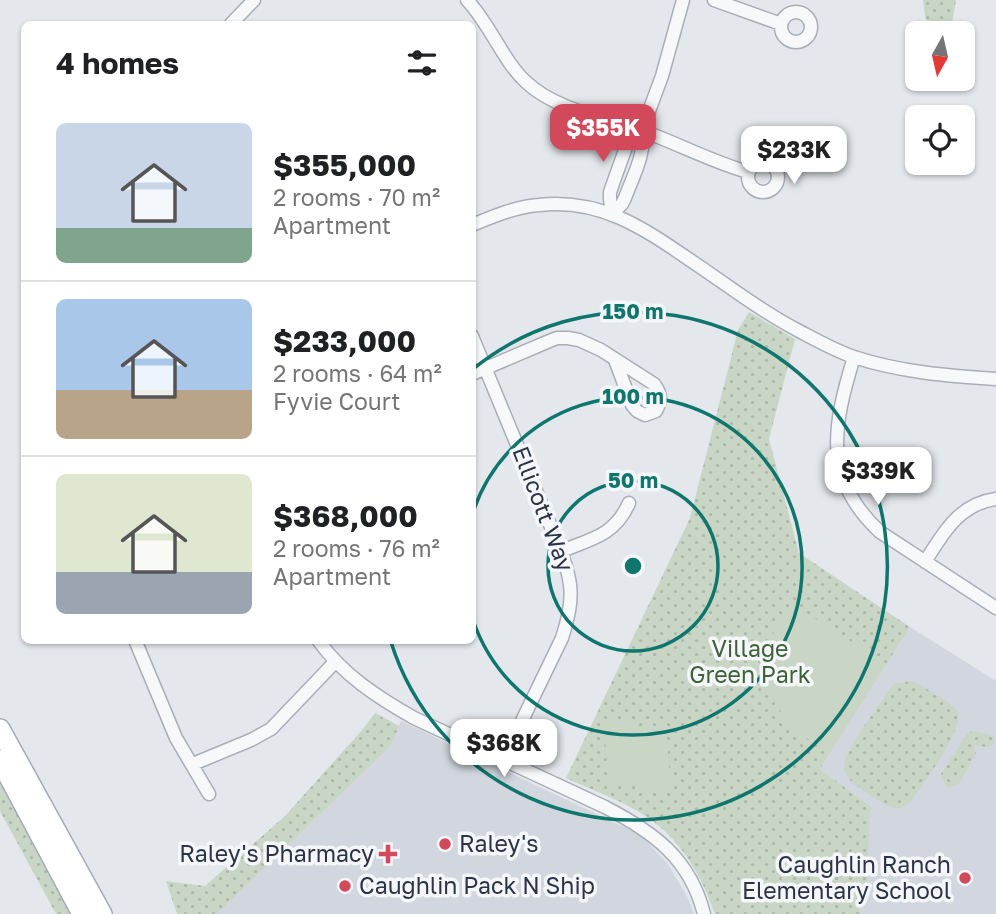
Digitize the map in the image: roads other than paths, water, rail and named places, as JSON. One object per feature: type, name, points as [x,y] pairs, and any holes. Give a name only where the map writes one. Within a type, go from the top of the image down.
[{"type":"main road","points":[[0,729],[102,914]]},
{"type":"main road","points":[[0,760],[82,914]]},
{"type":"street","points":[[236,21],[254,0]]},
{"type":"street","points":[[467,0],[478,11],[517,73],[536,91],[572,108],[642,130],[726,166],[748,172]]},
{"type":"street","points":[[612,214],[610,192],[626,147],[642,130],[662,76],[682,0]]},
{"type":"street","points":[[714,0],[781,24]]},
{"type":"street","points":[[476,224],[519,208],[538,205],[574,205],[612,214],[644,229],[788,325],[854,357],[911,371],[996,379]]},
{"type":"street","points":[[476,373],[557,338],[589,344],[615,360]]},
{"type":"street","name":"Ellicott Way","points":[[476,345],[561,551],[571,584],[568,621],[562,638],[503,760]]},
{"type":"street","points":[[854,357],[836,429],[836,449],[846,489],[868,521],[880,532],[996,608]]},
{"type":"street","points":[[925,562],[951,521],[972,506],[996,499]]},
{"type":"street","points":[[561,551],[610,530],[624,514],[629,503]]},
{"type":"street","points":[[137,644],[176,737],[209,794]]},
{"type":"street","points":[[321,644],[335,662],[383,701],[605,807],[650,832],[682,866],[694,886],[704,914]]},
{"type":"street","points":[[193,764],[271,729],[335,662]]},
{"type":"place","name":"Raley's","points":[[445,844]]},
{"type":"place","name":"Raley's Pharmacy","points":[[388,854]]},
{"type":"place","name":"Caughlin Ranch Elementary School","points":[[965,878]]},
{"type":"place","name":"Caughlin Pack N Ship","points":[[345,886]]},
{"type":"park label","name":"Village Green Park","points":[[750,662]]}]
